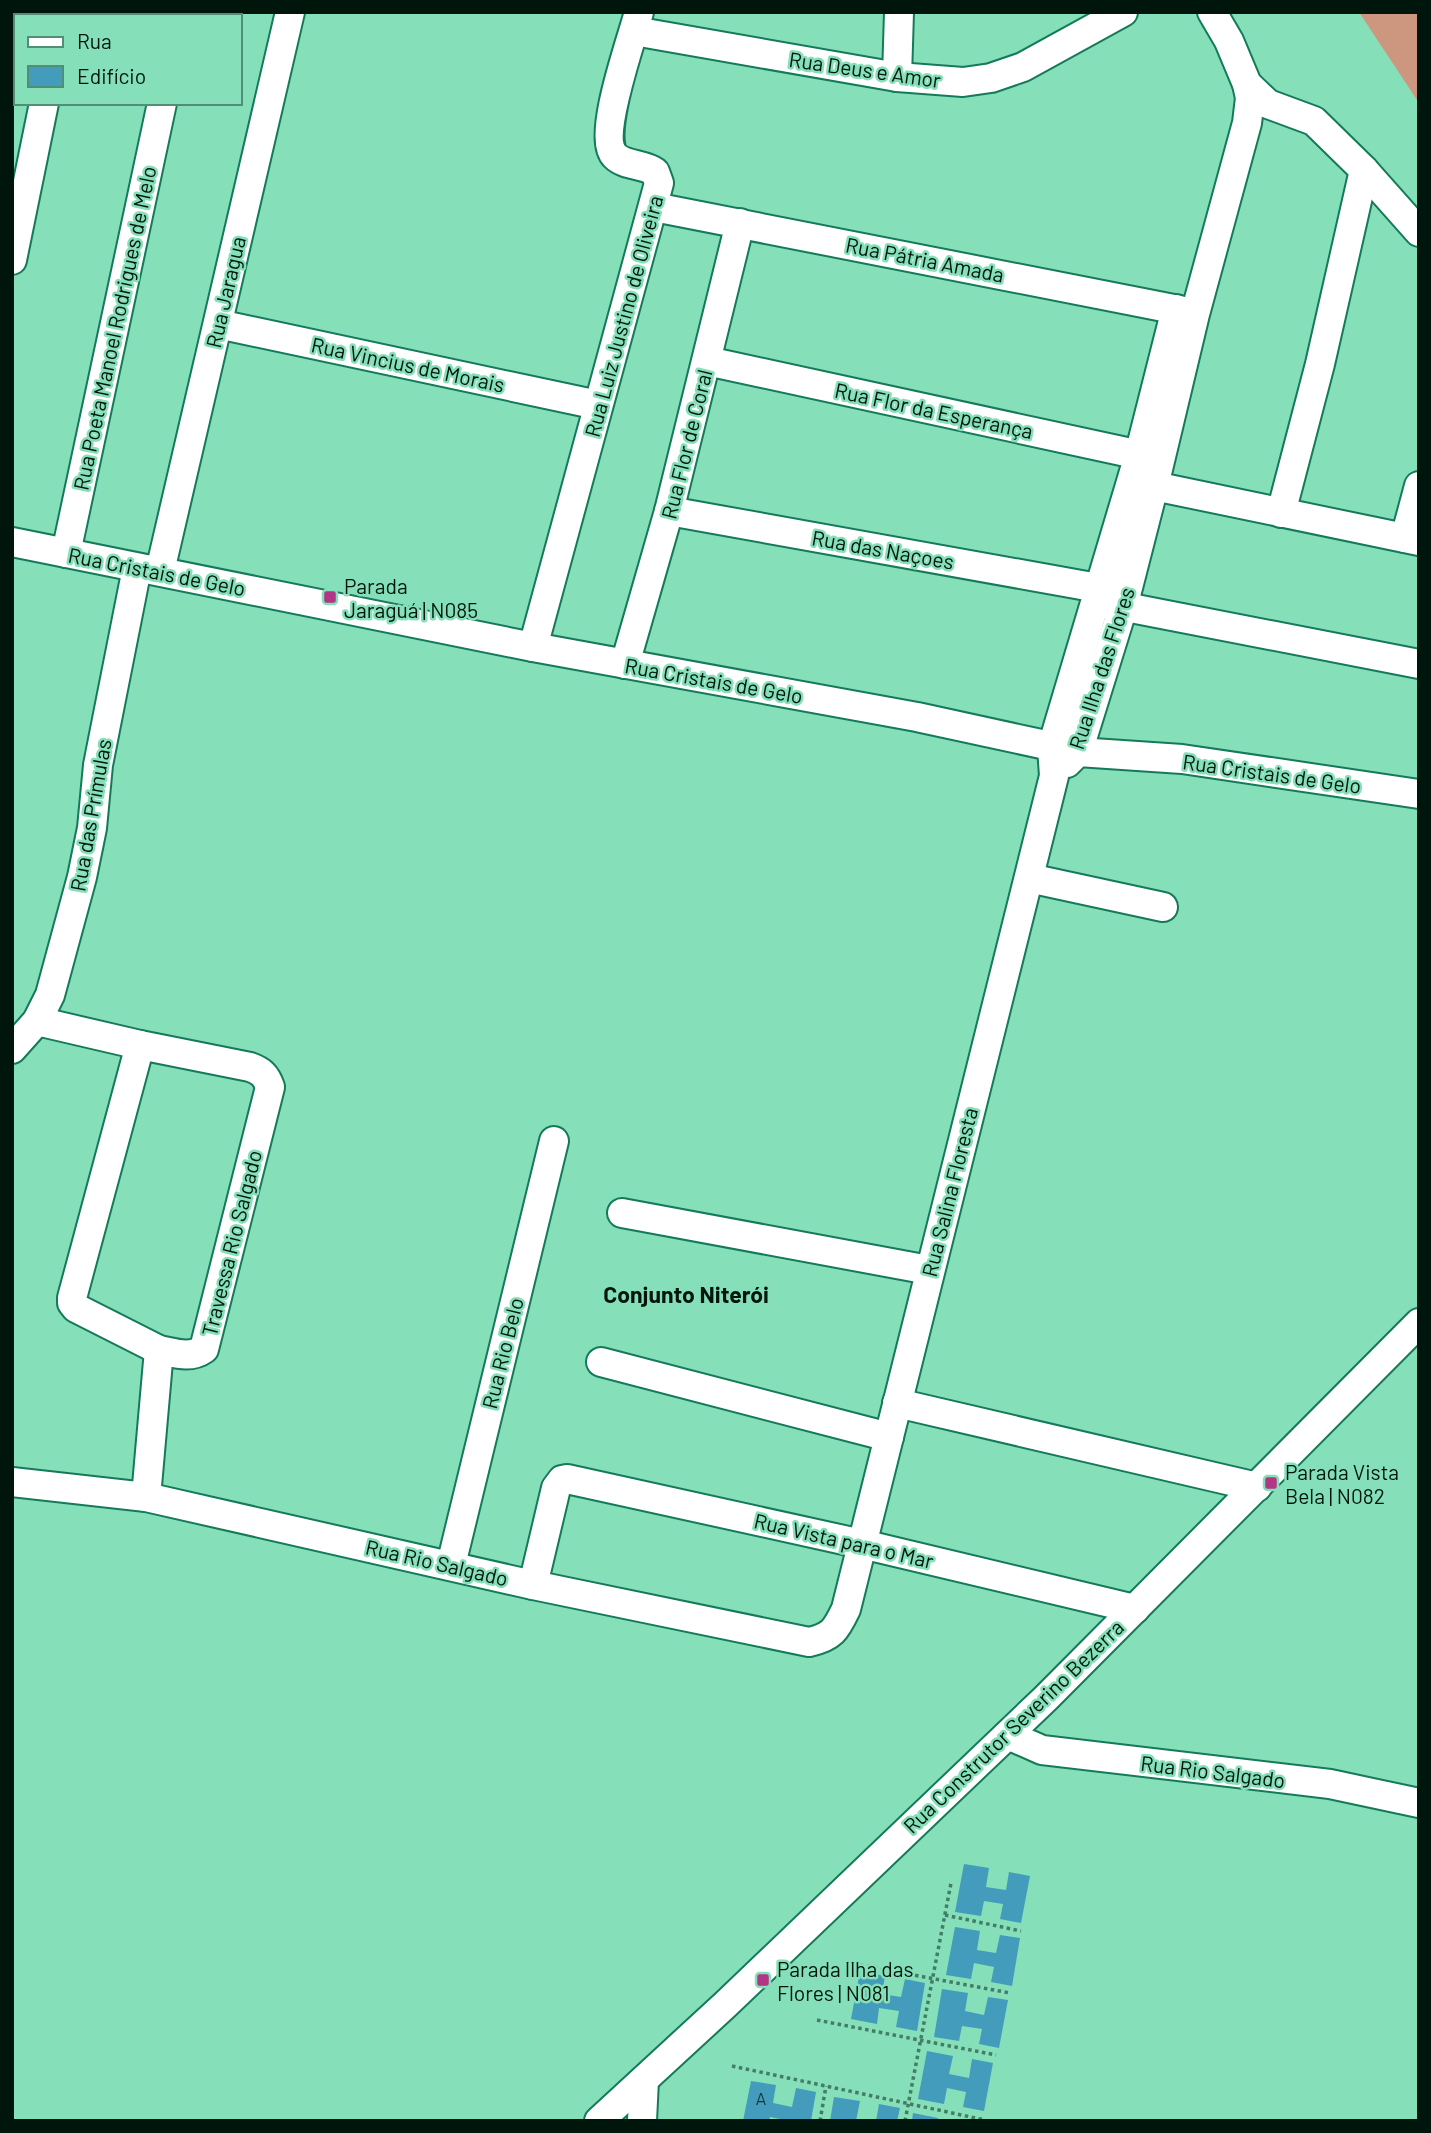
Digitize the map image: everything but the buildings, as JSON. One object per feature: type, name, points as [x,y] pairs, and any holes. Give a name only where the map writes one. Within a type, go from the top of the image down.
[{"type":"street","name":"Rua Jaragua","points":[[148,570],[218,324],[290,12]]},
{"type":"street","points":[[897,77],[899,12]]},
{"type":"street","name":"Rua Deus e Amor","points":[[637,22],[897,77],[963,82],[991,78],[1023,67],[1123,12]]},
{"type":"street","points":[[1212,12],[1229,41],[1247,84],[1268,104],[1314,121],[1364,170],[1419,232]]},
{"type":"street","name":"Rua Luiz Justino de Oliveira","points":[[533,647],[659,183],[655,172],[645,166],[619,159],[608,146],[610,116],[637,22]]},
{"type":"street","name":"Rua Ilha das Flores","points":[[1054,776],[1123,607],[1185,312],[1247,123],[1250,98],[1247,84]]},
{"type":"street","points":[[12,260],[44,105]]},
{"type":"street","name":"Rua Poeta Manoel Rodrigues de Melo","points":[[66,553],[162,105]]},
{"type":"street","points":[[1281,513],[1321,364],[1364,170]]},
{"type":"street","name":"Rua Pátria Amada","points":[[654,207],[1185,312]]},
{"type":"street","name":"Rua Flor de Coral","points":[[625,664],[669,511],[740,223]]},
{"type":"street","name":"Rua Vincius de Morais","points":[[218,324],[598,405]]},
{"type":"street","name":"Rua Flor da Esperança","points":[[707,361],[1151,467],[1281,513],[1412,540]]},
{"type":"street","name":"Rua Ilha das Flores","points":[[1065,749],[1096,594],[1151,467]]},
{"type":"street","points":[[1412,540],[1419,486]]},
{"type":"street","name":"Rua das Naçoes","points":[[669,511],[1096,594],[1123,607],[1419,664]]},
{"type":"street","name":"Rua Cristais de Gelo","points":[[12,542],[533,647],[917,717],[1065,749],[1182,759],[1419,794]]},
{"type":"street","name":"Rua das Prímulas","points":[[12,1049],[37,1021],[50,995],[82,877],[92,828],[103,739],[148,570]]},
{"type":"street","name":"Rua Salina Floresta","points":[[846,1609],[1054,776]]},
{"type":"street","points":[[1029,878],[1163,907]]},
{"type":"street","points":[[37,1021],[140,1045],[72,1303],[76,1308],[159,1350],[146,1497]]},
{"type":"street","name":"Travessa Rio Salgado","points":[[140,1045],[250,1067],[267,1077],[270,1087],[204,1349],[189,1355],[159,1350]]},
{"type":"street","name":"Rua Rio Belo","points":[[451,1565],[554,1142]]},
{"type":"street","points":[[622,1213],[929,1270]]},
{"type":"street","name":"Rua Construtor Severino Bezerra","points":[[600,2121],[1008,1735],[1419,1323]]},
{"type":"street","points":[[601,1362],[889,1437]]},
{"type":"street","points":[[897,1403],[1257,1487]]},
{"type":"street","name":"Rua Vista para o Mar","points":[[533,1585],[556,1488],[562,1480],[567,1479],[862,1544],[1135,1609]]},
{"type":"street","name":"Rua Rio Salgado","points":[[12,1482],[146,1497],[533,1585],[809,1642],[825,1639],[837,1628],[846,1609]]},
{"type":"street","name":"Rua Rio Salgado","points":[[1008,1735],[1042,1750],[1330,1784],[1419,1803]]},
{"type":"street","points":[[642,2121],[644,2080]]},
{"type":"path","points":[[905,2121],[951,1883]]},
{"type":"path","points":[[945,1915],[1021,1931]]},
{"type":"path","points":[[860,1965],[1010,1993]]},
{"type":"path","points":[[817,2020],[996,2055]]},
{"type":"path","points":[[732,2066],[985,2120]]},
{"type":"path","points":[[820,2121],[826,2086]]},
{"type":"shaded area","points":[[1359,12],[1419,12],[1419,103]]},
{"type":"place","name":"Parada Jaraguá | N085","points":[[330,597]]},
{"type":"place","name":"Parada Vista Bela | N082","points":[[1271,1483]]},
{"type":"place","name":"Parada Ilha das Flores | N081","points":[[763,1980]]},
{"type":"district","name":"Conjunto Niterói","points":[[686,1294]]}]
